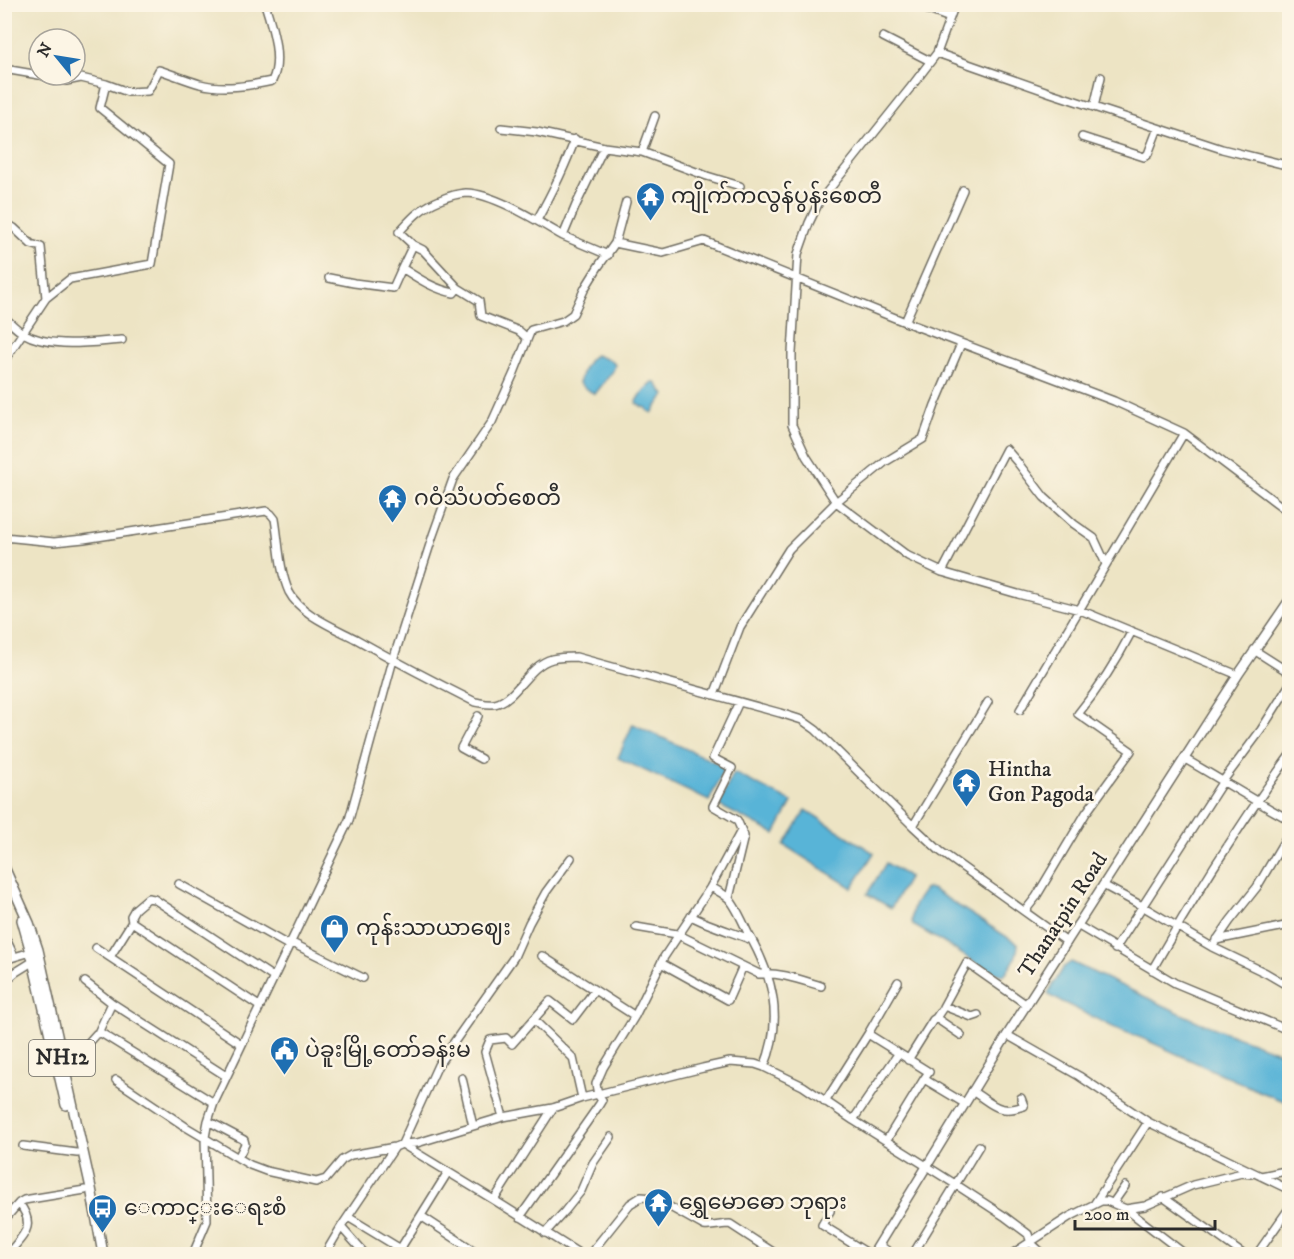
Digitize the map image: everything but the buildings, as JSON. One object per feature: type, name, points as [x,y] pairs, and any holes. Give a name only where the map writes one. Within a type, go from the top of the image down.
[{"type":"highway","name":"NH12","points":[[4,867],[29,923],[34,957],[90,1188],[103,1254]]},
{"type":"highway","name":"NH12","points":[[4,879],[13,896],[34,957]]},
{"type":"highway","name":"NH12","points":[[57,1052],[98,1254]]},
{"type":"main road","name":"Thanatpin Road","points":[[871,1254],[879,1245],[964,1103],[1077,925],[1254,650],[1290,599]]},
{"type":"street","points":[[87,79],[128,92],[148,91],[159,70],[201,84],[220,87],[254,85],[272,81],[277,57],[273,28],[266,4]]},
{"type":"street","points":[[913,4],[950,18]]},
{"type":"street","points":[[955,4],[936,53],[819,202],[809,223],[798,254],[792,353],[792,425],[806,456],[836,502],[908,556],[942,572],[1080,609],[1238,675]]},
{"type":"street","points":[[883,37],[930,61]]},
{"type":"street","points":[[936,53],[1158,128],[1290,166]]},
{"type":"street","points":[[4,69],[27,73]]},
{"type":"street","points":[[1094,107],[1101,77]]},
{"type":"street","points":[[4,362],[46,298],[70,279],[152,264],[169,164],[100,108],[106,84]]},
{"type":"street","points":[[642,152],[655,116]]},
{"type":"street","points":[[501,128],[537,132],[604,147],[642,152],[740,186]]},
{"type":"street","points":[[1082,137],[1144,157],[1148,154],[1158,128]]},
{"type":"street","points":[[537,220],[575,140]]},
{"type":"street","points":[[563,236],[604,147]]},
{"type":"street","points":[[904,322],[963,190]]},
{"type":"street","points":[[527,339],[519,332],[480,316],[479,301],[458,288],[423,250],[413,245],[399,232],[418,212],[437,201],[463,193],[493,200],[537,220],[563,236],[608,255]]},
{"type":"street","points":[[193,1254],[207,1221],[206,1137],[214,1103],[349,820],[393,660],[453,479],[492,422],[531,330],[563,321],[573,314],[590,281],[615,243],[626,202]]},
{"type":"street","points":[[1290,217],[1286,223],[1290,225]]},
{"type":"street","points":[[4,222],[31,244],[41,247],[46,298]]},
{"type":"street","points":[[615,243],[663,253],[704,241],[904,322],[1114,401],[1184,433],[1290,513]]},
{"type":"street","points":[[329,278],[354,284],[393,288],[413,245]]},
{"type":"street","points":[[402,268],[441,290],[454,292],[458,288]]},
{"type":"street","points":[[4,317],[23,333],[48,343],[122,340]]},
{"type":"street","points":[[714,695],[740,627],[789,549],[836,502],[885,462],[923,439],[961,344]]},
{"type":"street","points":[[1020,710],[1184,433]]},
{"type":"street","points":[[942,572],[1006,449],[1044,497],[1074,524],[1094,538],[1106,564]]},
{"type":"street","points":[[4,537],[54,542],[266,512],[275,519],[285,579],[290,593],[298,603],[311,614],[393,660],[476,703],[498,703],[509,696],[537,667],[552,659],[576,657],[802,720],[816,730],[940,851],[1067,942]]},
{"type":"street","points":[[1025,911],[1086,813],[1131,751],[1078,714],[1115,663],[1132,631]]},
{"type":"street","points":[[1254,650],[1290,673]]},
{"type":"street","points":[[1116,949],[1223,781],[1261,730],[1290,684]]},
{"type":"street","points":[[729,898],[744,836],[737,820],[713,806],[732,768],[713,758],[739,702]]},
{"type":"street","points":[[913,826],[988,702]]},
{"type":"street","points":[[476,703],[478,717],[461,748],[481,759]]},
{"type":"street","points":[[1152,970],[1177,926],[1256,802],[1290,755]]},
{"type":"street","points":[[1185,759],[1290,820]]},
{"type":"street","points":[[520,1217],[602,1100],[598,1095],[596,1084],[603,1068],[635,1016],[660,963],[711,887],[741,831]]},
{"type":"street","points":[[1214,944],[1257,887],[1290,831]]},
{"type":"street","points":[[325,1254],[398,1145],[438,1065],[513,957],[546,892],[571,858]]},
{"type":"street","points":[[178,884],[289,944],[363,978]]},
{"type":"street","points":[[1103,885],[1290,987]]},
{"type":"street","points":[[711,887],[729,898],[768,974],[773,994],[774,1012],[769,1055],[764,1067]]},
{"type":"street","points":[[110,957],[132,922],[131,916],[135,909],[148,898],[154,899],[273,977]]},
{"type":"street","points":[[690,916],[752,940]]},
{"type":"street","points":[[132,922],[259,1006]]},
{"type":"street","points":[[1077,925],[1199,995],[1289,1030]]},
{"type":"street","points":[[1214,944],[1290,925]]},
{"type":"street","points":[[636,927],[678,934],[759,974],[792,978],[821,986]]},
{"type":"street","points":[[4,935],[14,956]]},
{"type":"street","points":[[96,948],[241,1044]]},
{"type":"street","points":[[4,960],[14,956],[34,957]]},
{"type":"street","points":[[542,956],[635,1016]]},
{"type":"street","points":[[4,982],[34,957]]},
{"type":"street","points":[[660,963],[728,1000],[743,966]]},
{"type":"street","points":[[908,1060],[943,1007],[967,963],[1027,1005]]},
{"type":"street","points":[[85,982],[112,1003],[226,1076]]},
{"type":"street","points":[[825,1102],[898,982]]},
{"type":"street","points":[[503,1117],[486,1052],[490,1040],[506,1038],[512,1044],[550,1001],[573,1018],[595,990]]},
{"type":"street","points":[[57,1052],[87,1044],[98,1033],[112,1003]]},
{"type":"street","points":[[943,1007],[972,1017],[978,1015]]},
{"type":"street","points":[[936,1018],[962,1035]]},
{"type":"street","points":[[534,1020],[573,1058],[582,1098]]},
{"type":"street","points":[[1289,1030],[1287,1025],[1290,1020]]},
{"type":"street","points":[[98,1033],[214,1103]]},
{"type":"street","points":[[868,1034],[929,1072],[886,1141]]},
{"type":"street","points":[[1007,1035],[1079,1076],[1148,1122],[1290,1190]]},
{"type":"street","points":[[853,1120],[898,1054]]},
{"type":"street","points":[[116,1080],[186,1127],[238,1158],[266,1171],[316,1182],[326,1179],[342,1160],[351,1155],[417,1143],[503,1117],[553,1108],[639,1083],[730,1062],[744,1062],[764,1067],[802,1086],[955,1184],[1028,1234],[1031,1243],[1043,1254]]},
{"type":"street","points":[[462,1078],[473,1126]]},
{"type":"street","points":[[924,1079],[964,1103]]},
{"type":"street","points":[[972,1091],[1004,1110],[1024,1106],[1021,1098]]},
{"type":"street","points":[[494,1200],[553,1108]]},
{"type":"street","points":[[208,1121],[244,1140],[245,1144],[238,1158]]},
{"type":"street","points":[[1093,1205],[1148,1122]]},
{"type":"street","points":[[545,1233],[581,1191],[593,1163],[611,1137]]},
{"type":"street","points":[[398,1145],[448,1172],[580,1254]]},
{"type":"street","points":[[23,1146],[77,1153]]},
{"type":"street","points":[[913,1254],[979,1146]]},
{"type":"street","points":[[1126,1209],[1145,1206],[1193,1185],[1242,1173],[1263,1176],[1290,1170]]},
{"type":"street","points":[[399,1252],[448,1172]]},
{"type":"street","points":[[1113,1203],[1125,1186]]},
{"type":"street","points":[[4,1220],[24,1200],[85,1190]]},
{"type":"street","points":[[590,1254],[630,1204],[641,1197],[654,1198],[704,1226],[730,1224],[776,1254]]},
{"type":"street","points":[[1163,1197],[1243,1254]]},
{"type":"street","points":[[1012,1254],[1069,1217],[1104,1200],[1126,1209],[1185,1254]]},
{"type":"street","points":[[822,1202],[830,1211],[822,1225],[871,1254]]},
{"type":"street","points":[[8,1254],[28,1227],[29,1218],[19,1203]]},
{"type":"street","points":[[1257,1254],[1290,1208]]},
{"type":"street","points":[[421,1215],[479,1254]]},
{"type":"street","points":[[348,1217],[399,1252],[409,1254]]},
{"type":"street","points":[[341,1227],[364,1254]]},
{"type":"street","points":[[879,1245],[892,1254]]},
{"type":"water","points":[[595,355],[612,361],[615,365],[595,394],[579,383],[586,364]]},
{"type":"water","points":[[653,382],[665,395],[652,413],[636,403]]},
{"type":"water","points":[[633,724],[725,767],[709,801],[618,758]]},
{"type":"water","points":[[734,773],[792,802],[775,834],[718,805]]},
{"type":"water","points":[[806,810],[874,853],[852,888],[784,845]]},
{"type":"water","points":[[886,863],[909,877],[891,908],[867,894]]},
{"type":"water","points":[[926,888],[932,889],[1018,944],[1014,961],[1004,975],[985,968],[913,925],[913,910]]},
{"type":"water","points":[[1071,962],[1199,1022],[1289,1056],[1289,1103],[1115,1028],[1050,996],[1049,991],[1064,967]]},
{"type":"place","name":"ကျိုက်ကလွန်ပွန်းစေတီ","points":[[650,222]]},
{"type":"place","name":"ဂဝံသံပတ်စေတီ","points":[[393,524]]},
{"type":"place","name":"Hintha Gon Pagoda","points":[[967,808]]},
{"type":"place","name":"ကုန်းသာယာဈေး","points":[[335,954]]},
{"type":"place","name":"ပဲခူးမြို့တော်ခန်းမ","points":[[284,1076]]},
{"type":"place","name":"ရွှေမောဓော ဘုရား","points":[[658,1228]]},
{"type":"place","name":"ေကာင္းေရႊစံ","points":[[103,1234]]}]
